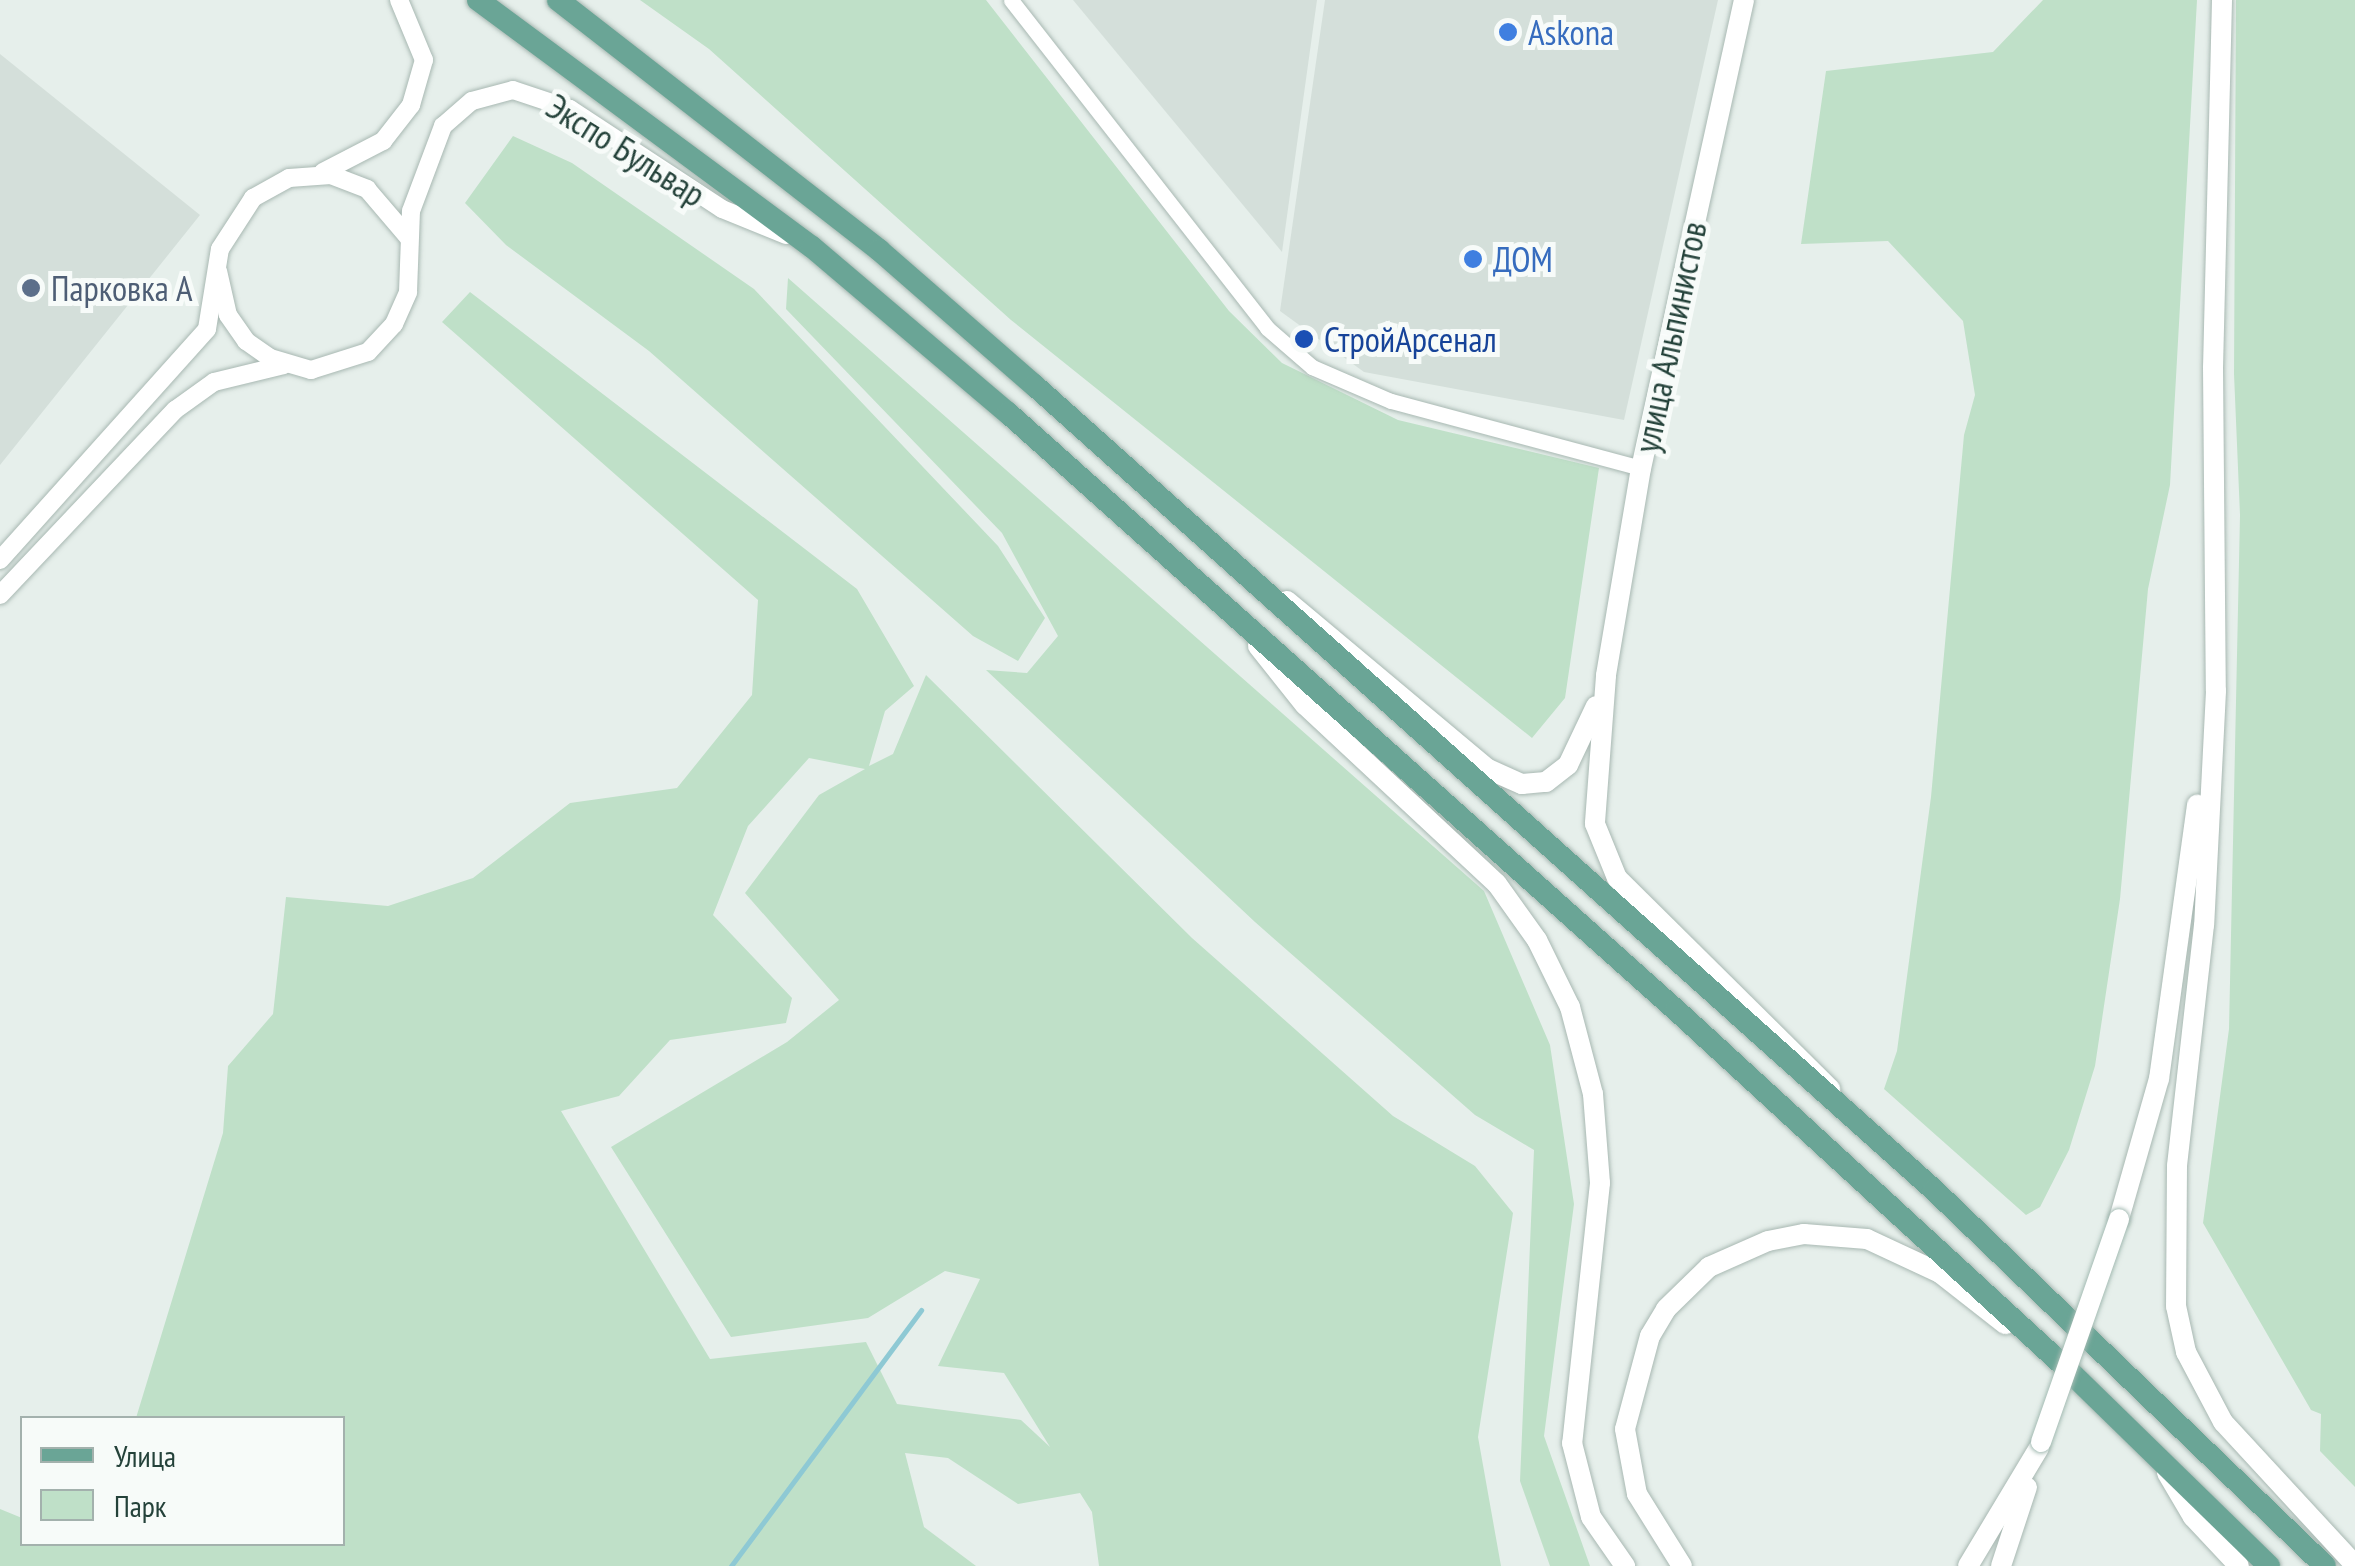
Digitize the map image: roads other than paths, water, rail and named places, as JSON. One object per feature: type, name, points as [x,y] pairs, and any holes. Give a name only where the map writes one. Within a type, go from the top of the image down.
[{"type":"main road","points":[[478,0],[812,247],[1008,412],[2065,1366],[2269,1566]]},
{"type":"main road","points":[[558,0],[879,250],[1251,578],[1850,1116],[2325,1566]]},
{"type":"main road","name":"улица Альпинистов","points":[[1606,676],[1641,468],[1744,0]]},
{"type":"main road","points":[[2222,0],[2215,710],[2204,926],[2177,1166],[2176,1306],[2186,1352],[2223,1422],[2355,1565]]},
{"type":"main road","points":[[2000,1566],[2142,1150],[2174,991],[2195,828],[2214,569]]},
{"type":"main road","points":[[1251,578],[1314,618],[1488,769],[1522,784],[1546,782],[1568,765],[1606,676]]},
{"type":"main road","points":[[1238,621],[1305,705],[1497,884],[1537,940],[1570,1007],[1593,1094],[1600,1183],[1572,1443],[1591,1517],[1625,1566]]},
{"type":"main road","points":[[1606,676],[1593,801],[1606,862],[1627,890],[1812,1065],[1850,1116]]},
{"type":"main road","points":[[1682,1566],[1637,1494],[1625,1429],[1629,1394],[1666,1309],[1709,1267],[1736,1252],[1804,1234],[1867,1239],[1940,1274],[2065,1366]]},
{"type":"main road","points":[[1968,1566],[2040,1445]]},
{"type":"main road","points":[[2158,1458],[2193,1517],[2239,1566]]},
{"type":"main road","points":[[2012,1566],[2016,1521]]},
{"type":"street","points":[[0,560],[207,329],[229,228],[253,198],[289,178],[318,174],[370,151],[412,105],[424,60],[399,0]]},
{"type":"street","points":[[1011,0],[1267,328],[1312,366],[1392,401],[1641,468]]},
{"type":"street","name":"Экспо Бульвар","points":[[0,594],[153,429],[194,395],[214,382],[285,365],[331,368],[376,347],[408,292],[409,239],[419,182],[443,126],[472,102],[513,90],[570,109],[722,209],[812,247]]},
{"type":"street","points":[[318,174],[367,189],[409,239]]},
{"type":"street","points":[[218,271],[236,328],[285,365]]},
{"type":"waterway","points":[[731,1566],[921,1310]]},
{"type":"place","name":"Askona","points":[[1508,32]]},
{"type":"place","name":"ДОМ","points":[[1473,259]]},
{"type":"place","name":"Парковка A","points":[[31,288]]},
{"type":"place","name":"СтройАрсенал","points":[[1304,339]]}]
